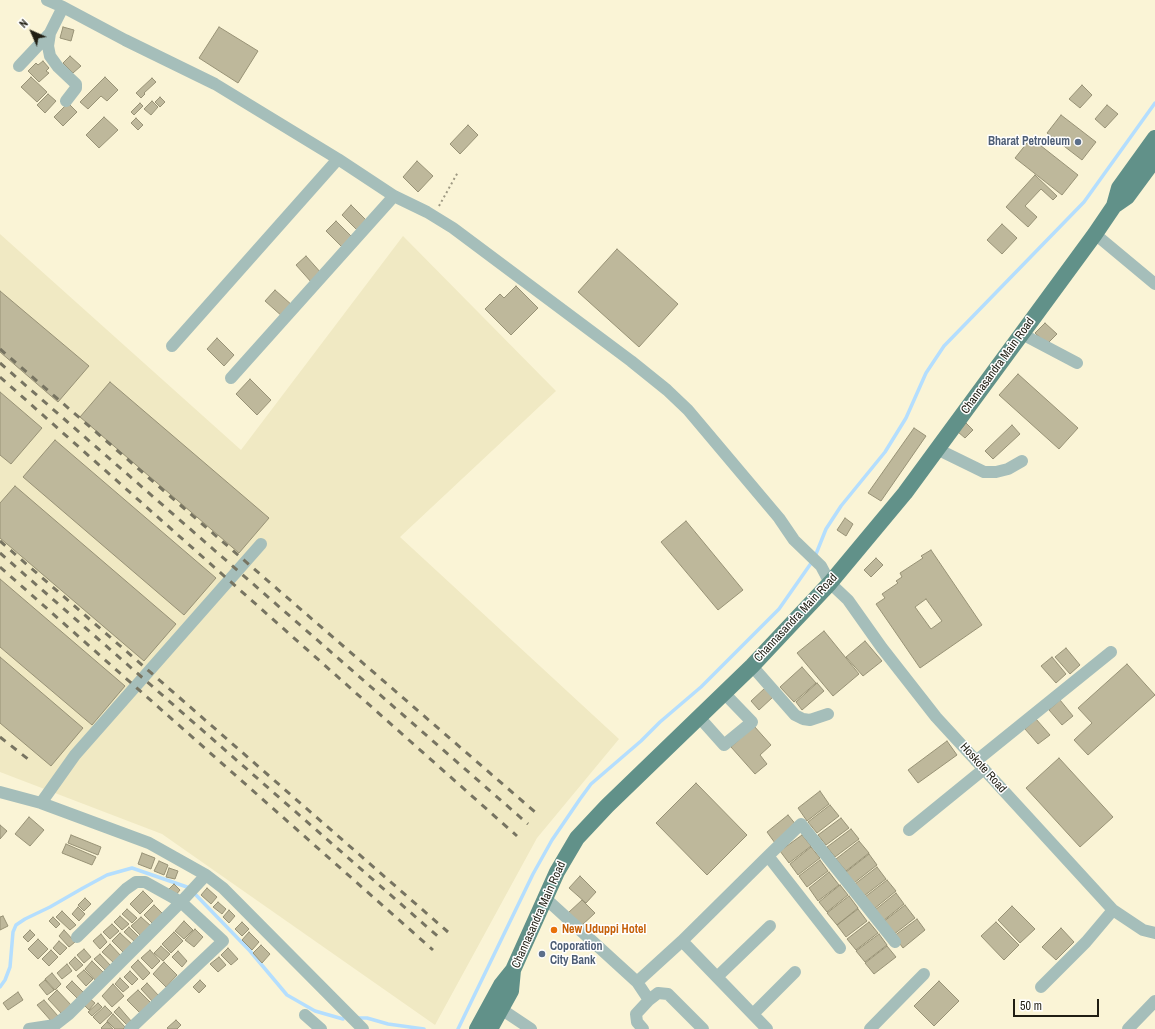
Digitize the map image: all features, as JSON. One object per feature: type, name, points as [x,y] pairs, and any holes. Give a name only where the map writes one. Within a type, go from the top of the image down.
[{"type":"main road","name":"Channasandra Main Road","points":[[490,1029],[511,991],[514,970],[545,898],[557,872],[577,838],[752,666],[830,583],[905,493],[1095,234],[1114,206],[1119,188],[1155,138]]},
{"type":"main road","name":"Channasandra Main Road","points":[[1114,206],[1127,197],[1155,159]]},
{"type":"main road","points":[[477,1029],[501,984],[514,970]]},
{"type":"street","name":"Hoskote Road","points":[[47,0],[215,84],[338,159],[394,196],[453,228],[668,390],[688,410],[779,518],[794,540],[821,566],[830,583],[848,600],[882,648],[936,717],[1114,910],[1143,930],[1155,933]]},
{"type":"street","points":[[19,66],[50,33],[63,7]]},
{"type":"street","points":[[50,33],[48,46],[50,56],[58,67],[76,84],[76,88],[66,101]]},
{"type":"street","points":[[172,346],[338,159]]},
{"type":"street","points":[[231,378],[394,196]]},
{"type":"street","points":[[1095,234],[1155,284]]},
{"type":"street","points":[[1022,334],[1077,363]]},
{"type":"street","points":[[937,449],[984,472],[996,472],[1008,469],[1022,461]]},
{"type":"street","points":[[41,803],[75,755],[261,544]]},
{"type":"street","points":[[909,830],[980,765],[1111,652]]},
{"type":"street","points":[[752,666],[795,716],[810,720],[828,714]]},
{"type":"street","points":[[699,717],[724,745],[752,722],[724,693]]},
{"type":"street","points":[[2,797],[41,803],[149,843],[206,875],[223,888],[363,1029]]},
{"type":"street","points":[[637,982],[682,941],[801,824],[895,942]]},
{"type":"street","points":[[768,856],[840,948]]},
{"type":"street","points":[[30,1029],[55,1025],[69,1014],[206,875]]},
{"type":"street","points":[[77,937],[126,889],[136,882],[145,882],[181,902],[223,941],[130,1029]]},
{"type":"street","points":[[545,898],[637,982],[650,1000]]},
{"type":"street","points":[[1041,987],[1086,942],[1114,910]]},
{"type":"street","points":[[717,977],[770,926]]},
{"type":"street","points":[[682,941],[767,1029]]},
{"type":"street","points":[[753,1014],[795,972]]},
{"type":"street","points":[[870,1029],[924,974]]},
{"type":"street","points":[[643,1029],[637,1022],[636,1014],[658,993],[668,994],[703,1029]]},
{"type":"street","points":[[1128,1029],[1155,1001]]},
{"type":"street","points":[[501,1009],[531,1029]]},
{"type":"street","points":[[305,1015],[322,1029]]},
{"type":"path","points":[[433,216],[458,172]]},
{"type":"shaded area","points":[[0,234],[241,450],[403,236],[556,391],[400,537],[619,739],[537,838],[435,1025],[162,834],[0,772]]},
{"type":"building","points":[[63,27],[74,30],[71,41],[60,38]]},
{"type":"building","points":[[219,27],[258,51],[238,83],[199,58]]},
{"type":"building","points":[[70,56],[81,66],[73,73],[63,63]]},
{"type":"building","points":[[43,61],[49,68],[46,71],[49,73],[39,82],[28,71],[36,63],[38,65]]},
{"type":"building","points":[[31,77],[47,92],[37,102],[21,87]]},
{"type":"building","points":[[105,77],[118,90],[107,101],[101,96],[88,109],[80,102]]},
{"type":"building","points":[[152,78],[156,82],[144,93],[145,94],[141,98],[136,93]]},
{"type":"building","points":[[1082,85],[1092,95],[1080,108],[1069,99]]},
{"type":"building","points":[[48,94],[56,101],[45,113],[37,105]]},
{"type":"building","points":[[160,97],[165,102],[160,107],[155,102]]},
{"type":"building","points":[[152,101],[158,107],[151,115],[144,109]]},
{"type":"building","points":[[68,103],[77,112],[63,126],[54,117]]},
{"type":"building","points":[[140,103],[143,106],[134,115],[131,112]]},
{"type":"building","points":[[1107,105],[1118,114],[1105,128],[1095,119]]},
{"type":"building","points":[[1061,115],[1096,142],[1082,160],[1047,133]]},
{"type":"building","points":[[104,117],[118,130],[99,148],[86,135]]},
{"type":"building","points":[[136,118],[143,125],[138,130],[131,123]]},
{"type":"building","points":[[468,125],[478,135],[460,154],[450,144]]},
{"type":"building","points":[[1031,138],[1078,175],[1062,195],[1015,158]]},
{"type":"building","points":[[417,161],[433,176],[418,192],[403,177]]},
{"type":"building","points":[[1035,175],[1057,196],[1053,200],[1041,189],[1025,206],[1037,217],[1028,227],[1006,207]]},
{"type":"building","points":[[351,205],[368,222],[358,231],[342,215]]},
{"type":"building","points":[[336,221],[354,239],[344,249],[326,231]]},
{"type":"building","points":[[1002,224],[1017,238],[1002,254],[987,240]]},
{"type":"building","points":[[617,249],[678,304],[639,347],[578,292]]},
{"type":"building","points":[[306,256],[322,274],[312,283],[296,265]]},
{"type":"building","points":[[516,286],[538,308],[511,335],[485,309],[500,294],[504,298]]},
{"type":"building","points":[[275,290],[293,306],[283,317],[265,301]]},
{"type":"building","points":[[0,291],[89,366],[58,402],[0,352]]},
{"type":"building","points":[[1045,323],[1057,334],[1047,344],[1035,333]]},
{"type":"building","points":[[217,338],[234,355],[224,366],[207,349]]},
{"type":"building","points":[[1018,374],[1078,428],[1059,449],[999,395]]},
{"type":"building","points":[[250,379],[271,400],[257,415],[236,394]]},
{"type":"building","points":[[110,382],[269,518],[239,553],[80,417]]},
{"type":"building","points":[[0,392],[42,428],[11,464],[0,455]]},
{"type":"building","points":[[966,423],[973,430],[965,438],[958,432]]},
{"type":"building","points":[[1012,425],[1020,434],[993,459],[985,451]]},
{"type":"building","points":[[914,428],[926,436],[881,501],[868,493]]},
{"type":"building","points":[[55,440],[216,578],[184,615],[23,477]]},
{"type":"building","points":[[15,486],[176,624],[144,661],[0,538],[0,503]]},
{"type":"building","points":[[845,518],[853,524],[846,536],[837,530]]},
{"type":"building","points":[[686,521],[743,590],[718,610],[661,542]]},
{"type":"building","points":[[931,550],[982,625],[920,668],[876,604],[885,598],[882,594],[898,583],[896,581],[902,577],[900,573],[923,558],[921,556]],"holes":[[[926,599],[942,621],[931,629],[915,607]]]},
{"type":"building","points":[[876,558],[883,565],[871,577],[864,570]]},
{"type":"building","points":[[0,579],[125,686],[92,725],[0,647]]},
{"type":"building","points":[[824,631],[859,674],[833,696],[797,653]]},
{"type":"building","points":[[865,641],[882,661],[863,676],[846,657]]},
{"type":"building","points":[[1066,648],[1080,665],[1070,674],[1055,657]]},
{"type":"building","points":[[0,657],[83,728],[51,766],[0,723]]},
{"type":"building","points":[[1052,657],[1066,674],[1056,683],[1041,666]]},
{"type":"building","points":[[1127,664],[1155,695],[1088,755],[1074,740],[1092,723],[1078,708]]},
{"type":"building","points":[[802,667],[816,683],[794,702],[780,687]]},
{"type":"building","points":[[817,683],[824,691],[802,710],[796,702]]},
{"type":"building","points":[[765,688],[773,697],[759,710],[751,701]]},
{"type":"building","points":[[1060,700],[1073,716],[1062,725],[1049,710]]},
{"type":"building","points":[[1036,719],[1050,735],[1038,744],[1025,729]]},
{"type":"building","points":[[754,726],[771,745],[760,755],[767,764],[755,774],[731,747]]},
{"type":"building","points":[[947,741],[957,755],[918,783],[908,770]]},
{"type":"building","points":[[1059,758],[1113,817],[1080,847],[1026,788]]},
{"type":"building","points":[[696,783],[747,835],[707,875],[656,823]]},
{"type":"building","points":[[820,791],[829,804],[807,821],[798,808]]},
{"type":"building","points":[[830,805],[839,816],[817,833],[808,822]]},
{"type":"building","points":[[788,815],[797,826],[775,843],[767,832]]},
{"type":"building","points":[[29,817],[44,830],[30,846],[15,834]]},
{"type":"building","points":[[841,818],[849,828],[826,845],[818,835]]},
{"type":"building","points":[[0,825],[7,831],[0,839]]},
{"type":"building","points":[[851,829],[859,839],[835,857],[827,847]]},
{"type":"building","points":[[71,835],[101,847],[98,855],[68,843]]},
{"type":"building","points":[[802,835],[811,846],[789,863],[780,851]]},
{"type":"building","points":[[859,841],[869,853],[846,871],[836,859]]},
{"type":"building","points":[[66,844],[96,857],[92,865],[62,853]]},
{"type":"building","points":[[811,847],[820,858],[798,875],[790,864]]},
{"type":"building","points":[[142,853],[155,858],[151,869],[138,864]]},
{"type":"building","points":[[869,854],[877,865],[854,883],[846,872]]},
{"type":"building","points":[[820,860],[828,871],[807,887],[799,876]]},
{"type":"building","points":[[159,861],[168,865],[164,875],[154,871]]},
{"type":"building","points":[[877,867],[886,879],[864,896],[855,884]]},
{"type":"building","points":[[169,868],[178,871],[175,879],[166,877]]},
{"type":"building","points":[[829,872],[839,885],[818,901],[809,888]]},
{"type":"building","points":[[580,876],[596,892],[586,903],[569,888]]},
{"type":"building","points":[[887,880],[896,891],[874,909],[865,897]]},
{"type":"building","points":[[174,884],[180,890],[175,896],[168,890]]},
{"type":"building","points":[[840,885],[848,895],[827,912],[819,902]]},
{"type":"building","points":[[207,888],[217,897],[211,904],[201,895]]},
{"type":"building","points":[[143,891],[153,901],[140,914],[130,904]]},
{"type":"building","points":[[896,893],[904,904],[883,921],[875,910]]},
{"type":"building","points":[[849,896],[858,908],[837,925],[827,913]]},
{"type":"building","points":[[85,898],[91,904],[84,911],[78,905]]},
{"type":"building","points":[[582,900],[595,913],[580,927],[568,913]]},
{"type":"building","points":[[218,902],[226,909],[222,914],[213,907]]},
{"type":"building","points":[[154,905],[164,915],[154,925],[144,915]]},
{"type":"building","points":[[905,905],[915,918],[893,935],[883,922]]},
{"type":"building","points":[[1012,906],[1035,929],[1020,943],[998,920]]},
{"type":"building","points":[[78,907],[85,914],[79,921],[72,914]]},
{"type":"building","points":[[127,909],[137,918],[132,923],[122,914]]},
{"type":"building","points":[[858,909],[867,921],[846,937],[837,925]]},
{"type":"building","points":[[229,910],[235,916],[229,923],[223,917]]},
{"type":"building","points":[[62,911],[76,925],[70,930],[56,917]]},
{"type":"building","points":[[3,916],[8,926],[0,930],[0,917]]},
{"type":"building","points":[[120,916],[129,924],[122,930],[114,922]]},
{"type":"building","points":[[53,917],[60,924],[56,928],[49,921]]},
{"type":"building","points":[[141,917],[151,926],[141,936],[131,926]]},
{"type":"building","points":[[917,919],[925,930],[903,948],[894,936]]},
{"type":"building","points":[[184,921],[193,930],[184,939],[175,931]]},
{"type":"building","points":[[242,922],[249,929],[242,936],[235,929]]},
{"type":"building","points":[[869,922],[878,933],[856,950],[847,939]]},
{"type":"building","points":[[996,922],[1019,945],[1004,960],[981,936]]},
{"type":"building","points":[[112,924],[119,931],[110,939],[103,932]]},
{"type":"building","points":[[129,927],[139,937],[135,942],[124,932]]},
{"type":"building","points":[[1061,928],[1074,942],[1056,960],[1042,947]]},
{"type":"building","points":[[195,929],[203,937],[194,947],[185,940]]},
{"type":"building","points":[[30,930],[35,935],[28,942],[23,937]]},
{"type":"building","points":[[64,930],[75,942],[69,947],[59,936]]},
{"type":"building","points":[[174,932],[183,941],[171,953],[162,944]]},
{"type":"building","points":[[249,932],[259,942],[252,950],[242,940]]},
{"type":"building","points":[[120,933],[133,945],[124,953],[112,941]]},
{"type":"building","points":[[101,934],[107,942],[100,949],[93,941]]},
{"type":"building","points":[[879,934],[887,945],[865,962],[856,951]]},
{"type":"building","points":[[38,939],[48,949],[38,959],[28,949]]},
{"type":"building","points":[[59,941],[67,948],[60,955],[53,948]]},
{"type":"building","points":[[110,944],[121,956],[114,963],[102,952]]},
{"type":"building","points":[[261,945],[270,954],[262,963],[253,953]]},
{"type":"building","points":[[161,946],[170,954],[163,961],[154,953]]},
{"type":"building","points":[[887,946],[896,957],[874,974],[865,963]]},
{"type":"building","points":[[228,948],[238,959],[231,965],[221,955]]},
{"type":"building","points":[[84,949],[91,957],[84,963],[77,955]]},
{"type":"building","points":[[51,950],[58,957],[49,966],[42,959]]},
{"type":"building","points":[[150,950],[160,961],[152,969],[141,958]]},
{"type":"building","points":[[178,951],[187,961],[182,967],[172,957]]},
{"type":"building","points":[[100,954],[110,965],[105,970],[94,959]]},
{"type":"building","points":[[75,957],[83,965],[76,971],[69,963]]},
{"type":"building","points":[[219,957],[226,965],[218,972],[210,964]]},
{"type":"building","points":[[138,960],[150,973],[143,980],[131,967]]},
{"type":"building","points":[[92,961],[105,974],[97,982],[85,969]]},
{"type":"building","points":[[164,962],[177,975],[166,987],[153,974]]},
{"type":"building","points":[[67,964],[72,971],[62,979],[57,973]]},
{"type":"building","points":[[84,970],[93,979],[86,986],[77,976]]},
{"type":"building","points":[[130,971],[138,979],[132,985],[124,977]]},
{"type":"building","points":[[52,973],[61,984],[55,990],[45,979]]},
{"type":"building","points":[[120,978],[129,987],[123,992],[115,984]]},
{"type":"building","points":[[45,980],[54,990],[47,995],[39,985]]},
{"type":"building","points":[[200,980],[206,986],[199,993],[193,987]]},
{"type":"building","points":[[72,981],[85,994],[79,1000],[66,987]]},
{"type":"building","points":[[939,981],[959,1001],[934,1026],[914,1006]]},
{"type":"building","points":[[147,983],[159,996],[153,1002],[141,989]]},
{"type":"building","points":[[113,984],[124,996],[112,1007],[102,996]]},
{"type":"building","points":[[57,990],[72,1006],[62,1014],[48,999]]},
{"type":"building","points":[[138,990],[152,1004],[141,1014],[127,1000]]},
{"type":"building","points":[[18,992],[23,1000],[8,1010],[3,1003]]},
{"type":"building","points":[[89,998],[95,1003],[89,1010],[83,1004]]},
{"type":"building","points":[[44,1000],[58,1016],[52,1022],[37,1005]]},
{"type":"building","points":[[98,1003],[102,1007],[92,1016],[88,1012]]},
{"type":"building","points":[[105,1006],[112,1013],[100,1024],[93,1017]]},
{"type":"building","points":[[119,1007],[132,1022],[128,1026],[114,1012]]},
{"type":"building","points":[[113,1014],[125,1027],[123,1029],[115,1029],[107,1021]]},
{"type":"building","points":[[176,1020],[181,1025],[177,1029],[167,1028]]},
{"type":"building","points":[[107,1022],[113,1029],[101,1028]]},
{"type":"waterway","points":[[458,1029],[533,874],[552,840],[591,784],[701,687],[779,609],[814,559],[826,529],[841,506],[885,452],[906,418],[926,373],[944,346],[1084,202],[1155,103]]},
{"type":"waterway","points":[[0,987],[5,980],[10,967],[13,932],[16,925],[107,875],[132,868],[187,887]]},
{"type":"waterway","points":[[194,893],[250,951],[287,995],[315,1011],[343,1019]]},
{"type":"waterway","points":[[357,1018],[367,1018],[388,1024],[424,1029]]},
{"type":"railway","points":[[0,349],[535,812]]},
{"type":"railway","points":[[0,363],[528,824]]},
{"type":"railway","points":[[0,377],[517,836]]},
{"type":"railway","points":[[0,541],[448,932]]},
{"type":"railway","points":[[0,553],[442,940]]},
{"type":"railway","points":[[0,567],[433,950]]},
{"type":"railway","points":[[0,737],[33,763]]},
{"type":"place","name":"Bharat Petroleum","points":[[1078,142]]},
{"type":"place","name":"New Uduppi Hotel","points":[[554,930]]},
{"type":"place","name":"Coporation City Bank","points":[[542,954]]}]
